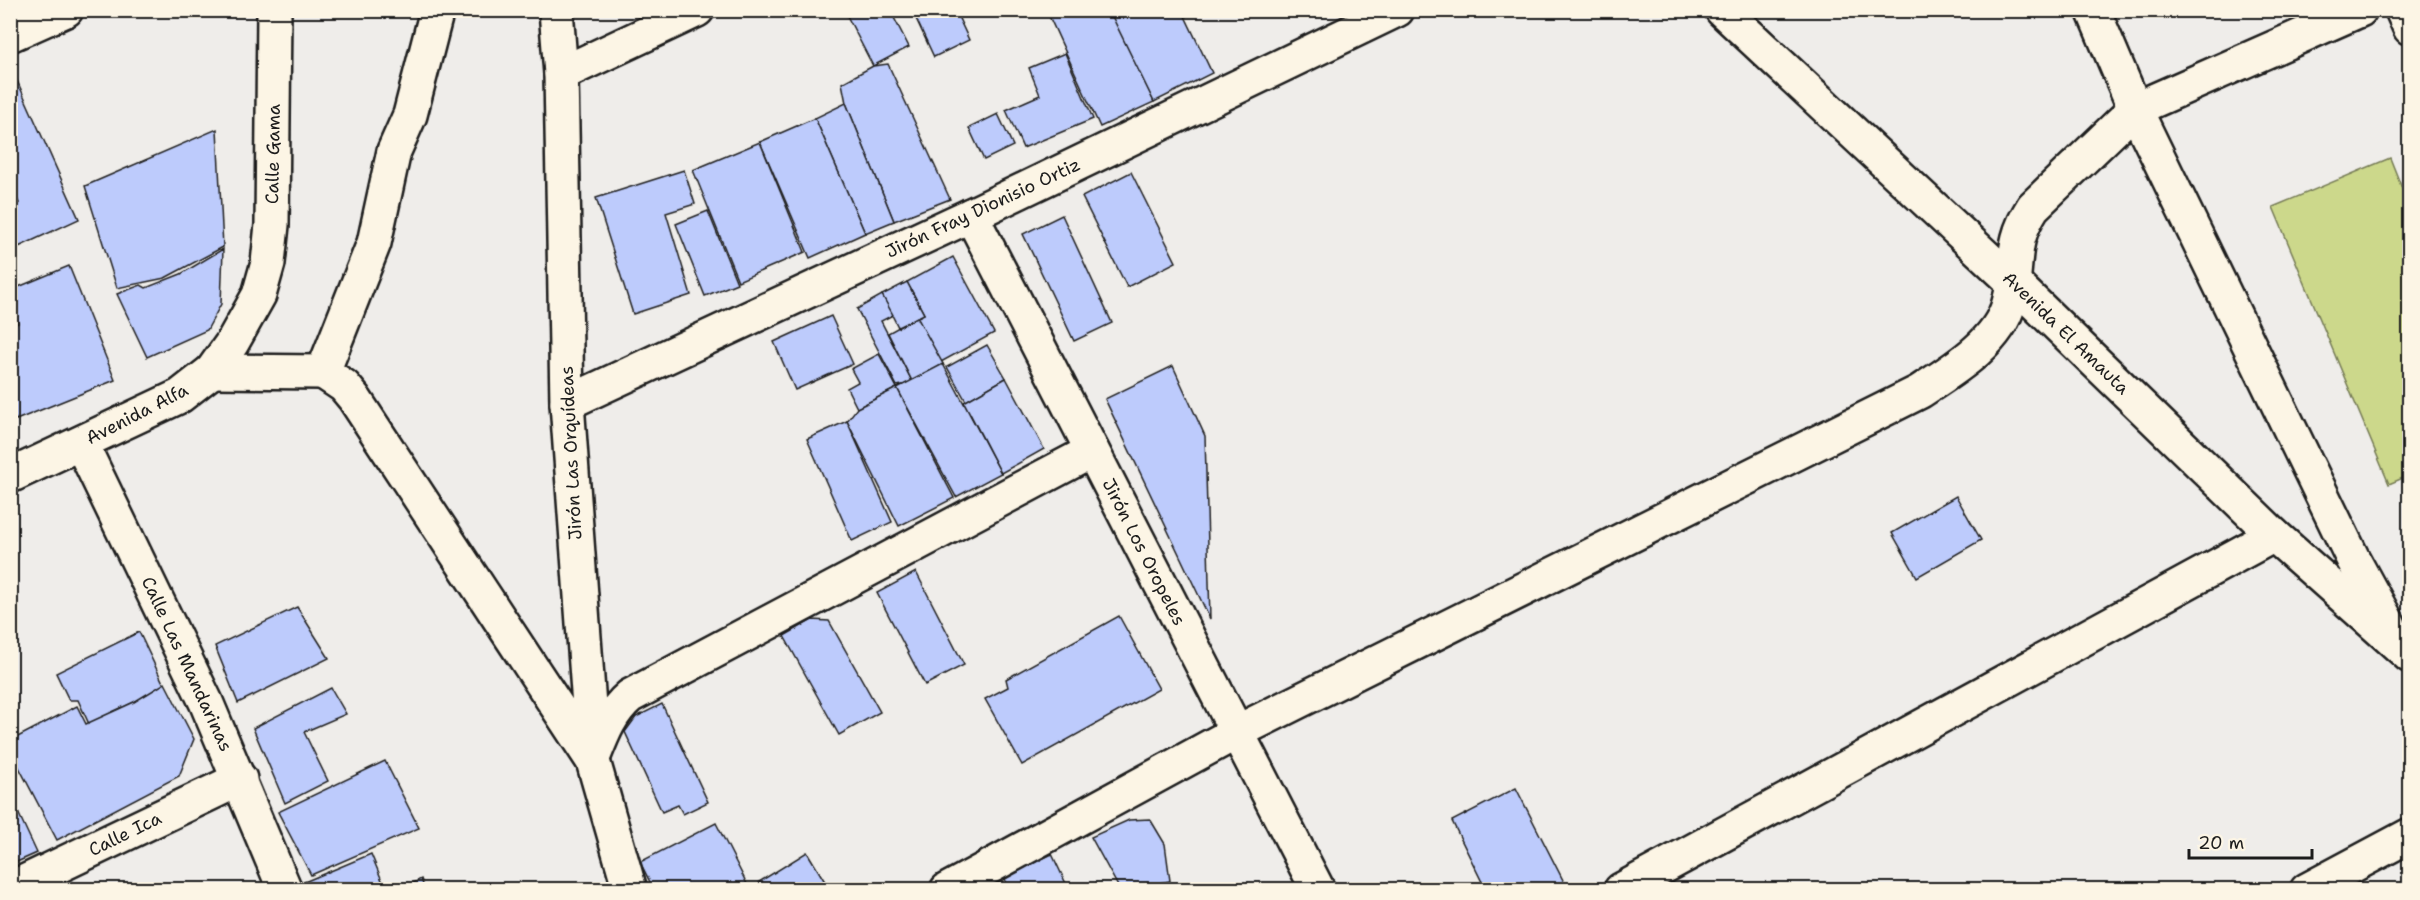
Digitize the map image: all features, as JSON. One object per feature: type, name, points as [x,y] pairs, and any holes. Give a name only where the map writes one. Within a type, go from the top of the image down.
[{"type":"street","points":[[10,35],[66,10]]},
{"type":"street","name":"Calle Gama","points":[[259,295],[268,263],[272,225],[274,10]]},
{"type":"street","points":[[322,372],[374,243],[394,151],[410,115],[437,10]]},
{"type":"street","name":"Jirón Las Orquídeas","points":[[556,10],[561,74],[567,403],[593,760],[630,890]]},
{"type":"street","points":[[561,74],[697,10]]},
{"type":"street","name":"Jirón Fray Dionisio Ortiz","points":[[567,403],[971,215],[1397,10]]},
{"type":"street","name":"Avenida El Amauta","points":[[1722,10],[2013,282],[2274,535],[2405,652]]},
{"type":"street","points":[[2093,10],[2134,109],[2352,559],[2405,652]]},
{"type":"street","points":[[946,890],[1237,732],[1919,392],[1966,361],[1983,344],[2005,313],[2013,282],[2016,242],[2022,223],[2033,207],[2134,109],[2360,10]]},
{"type":"street","points":[[2402,10],[2409,28]]},
{"type":"street","name":"Jirón Los Oropeles","points":[[971,215],[1318,890]]},
{"type":"street","name":"Avenida Alfa","points":[[10,476],[180,396],[212,371],[232,343],[259,295]]},
{"type":"street","points":[[212,371],[322,372],[344,386],[593,760]]},
{"type":"street","name":"Calle Las Mandarinas","points":[[81,443],[206,702],[285,890]]},
{"type":"street","points":[[593,760],[610,719],[630,696],[1092,451]]},
{"type":"street","points":[[1621,890],[2274,535]]},
{"type":"street","name":"Calle Ica","points":[[10,889],[240,779]]},
{"type":"street","points":[[2307,890],[2409,835]]},
{"type":"green space","points":[[2390,158],[2409,206],[2410,475],[2389,484],[2273,207]]},
{"type":"building","points":[[844,10],[890,10],[909,47],[873,66]]},
{"type":"building","points":[[912,10],[955,10],[969,40],[934,57]]},
{"type":"building","points":[[1061,10],[1112,10],[1154,102],[1100,127],[1049,16]]},
{"type":"building","points":[[1109,10],[1182,10],[1212,73],[1154,102]]},
{"type":"building","points":[[1065,53],[1093,119],[1023,148],[1006,110],[1040,95],[1029,68]]},
{"type":"building","points":[[888,64],[950,199],[894,221],[846,103],[842,83],[873,66]]},
{"type":"building","points":[[10,65],[79,219],[12,250],[10,207],[19,203],[10,182]]},
{"type":"building","points":[[846,103],[894,221],[865,233],[815,118]]},
{"type":"building","points":[[998,114],[1013,146],[984,160],[969,128]]},
{"type":"building","points":[[815,118],[865,233],[810,258],[760,142]]},
{"type":"building","points":[[217,129],[223,247],[165,278],[117,288],[85,186]]},
{"type":"building","points":[[760,142],[805,252],[738,281],[693,170]]},
{"type":"building","points":[[684,170],[695,204],[666,213],[691,295],[633,314],[596,198]]},
{"type":"building","points":[[1131,172],[1176,262],[1127,287],[1082,197]]},
{"type":"building","points":[[708,211],[737,283],[705,296],[676,224]]},
{"type":"building","points":[[1062,215],[1112,323],[1074,341],[1023,234]]},
{"type":"building","points":[[223,249],[221,304],[207,330],[147,357],[117,294],[141,285],[146,288],[181,274]]},
{"type":"building","points":[[953,257],[994,333],[941,362],[917,317],[924,314],[907,282]]},
{"type":"building","points":[[69,266],[115,380],[16,420],[10,410],[10,327],[18,323],[11,290]]},
{"type":"building","points":[[907,282],[924,314],[898,327],[882,295]]},
{"type":"building","points":[[882,295],[893,315],[881,321],[913,383],[897,386],[857,309]]},
{"type":"building","points":[[831,316],[853,364],[795,390],[774,342]]},
{"type":"building","points":[[917,317],[943,364],[913,383],[888,333]]},
{"type":"building","points":[[987,345],[1006,378],[966,401],[947,367]]},
{"type":"building","points":[[879,354],[897,388],[857,408],[847,388],[858,382],[851,369]]},
{"type":"building","points":[[943,364],[1001,473],[956,497],[897,388]]},
{"type":"building","points":[[1173,366],[1205,436],[1210,619],[1105,399]]},
{"type":"building","points":[[1006,378],[1044,449],[1001,473],[964,402]]},
{"type":"building","points":[[897,388],[954,498],[899,526],[847,421],[857,408]]},
{"type":"building","points":[[847,421],[892,522],[852,541],[807,439]]},
{"type":"building","points":[[1956,496],[1981,540],[1917,577],[1892,533]]},
{"type":"building","points":[[916,572],[964,665],[925,685],[877,593]]},
{"type":"building","points":[[297,607],[329,658],[238,703],[215,646]]},
{"type":"building","points":[[1119,616],[1159,689],[1022,765],[985,699],[1008,687],[1006,679]]},
{"type":"building","points":[[812,620],[829,621],[880,712],[839,735],[784,636]]},
{"type":"building","points":[[139,632],[165,687],[89,724],[78,700],[69,700],[56,673]]},
{"type":"building","points":[[165,683],[194,739],[179,776],[57,840],[10,750],[10,741],[77,706],[86,724],[134,702]]},
{"type":"building","points":[[331,688],[346,714],[304,732],[328,781],[285,803],[253,728]]},
{"type":"building","points":[[662,704],[708,802],[683,814],[678,805],[662,812],[625,732],[636,717]]},
{"type":"building","points":[[385,761],[419,828],[311,875],[278,812]]},
{"type":"building","points":[[1516,788],[1568,890],[1486,890],[1452,821]]},
{"type":"building","points":[[10,795],[37,853],[10,865]]},
{"type":"building","points":[[1150,819],[1165,844],[1170,881],[1120,890],[1091,837],[1129,820]]},
{"type":"building","points":[[716,823],[748,886],[741,890],[654,890],[640,862]]},
{"type":"building","points":[[807,852],[830,890],[763,890],[759,882]]},
{"type":"building","points":[[371,854],[386,890],[305,890],[302,883]]},
{"type":"building","points":[[1052,854],[1069,890],[1010,890],[1004,877]]},
{"type":"building","points":[[421,879],[425,890],[400,890]]}]
